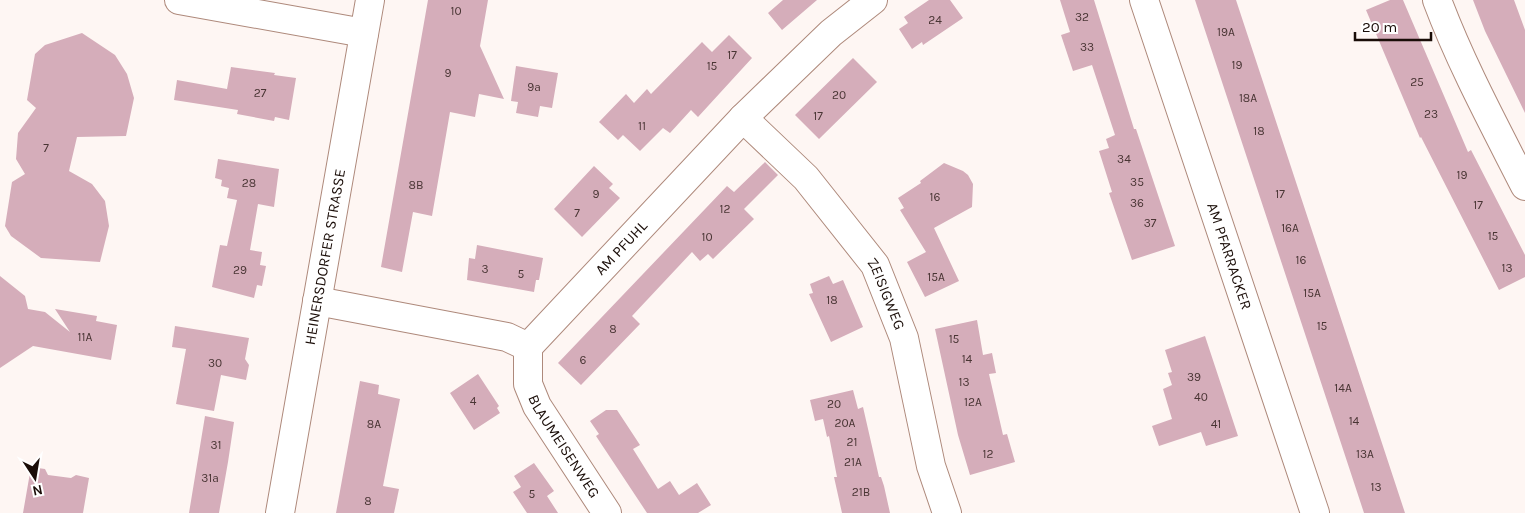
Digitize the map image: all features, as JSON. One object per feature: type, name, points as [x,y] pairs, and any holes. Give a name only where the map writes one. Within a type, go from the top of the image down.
[{"type":"street","points":[[179,0],[364,33]]},
{"type":"street","name":"HEINERSDORFER STRASSE","points":[[280,513],[370,0]]},
{"type":"street","name":"AM PFUHL","points":[[528,347],[743,118],[831,33],[872,0]]},
{"type":"street","name":"AM PFARRACKER","points":[[1144,0],[1315,513]]},
{"type":"street","points":[[1437,0],[1447,27],[1473,82],[1525,186]]},
{"type":"street","name":"ZEISIGWEG","points":[[743,118],[806,178],[875,265],[904,338],[931,466],[947,513]]},
{"type":"street","points":[[317,301],[507,337],[528,347]]},
{"type":"street","name":"BLAUMEISENWEG","points":[[528,347],[528,384],[537,406],[607,513]]},
{"type":"building","points":[[428,0],[488,0],[480,46],[504,99],[479,94],[475,117],[450,112],[432,216],[413,212],[402,272],[381,267]]},
{"type":"building","points":[[783,0],[817,0],[782,30],[768,13]]},
{"type":"building","points":[[929,0],[950,0],[963,18],[923,45],[922,42],[912,49],[899,29],[908,23],[904,17]]},
{"type":"building","points":[[1060,0],[1094,0],[1134,129],[1136,129],[1175,246],[1132,260],[1109,193],[1112,192],[1099,151],[1109,148],[1106,139],[1115,135],[1092,65],[1073,71],[1061,35],[1070,32]]},
{"type":"building","points":[[1195,0],[1236,0],[1405,513],[1364,513]]},
{"type":"building","points":[[1390,0],[1403,0],[1468,152],[1471,150],[1525,255],[1525,277],[1499,290],[1420,138],[1366,10]]},
{"type":"building","points":[[1473,0],[1514,0],[1525,30],[1525,113],[1485,31]]},
{"type":"building","points":[[82,33],[115,55],[127,74],[134,98],[126,136],[77,137],[69,171],[92,184],[105,201],[109,226],[100,262],[41,258],[11,236],[5,226],[12,182],[25,174],[16,159],[18,133],[36,108],[27,100],[35,54],[45,45]]},
{"type":"building","points":[[729,35],[752,58],[698,117],[691,110],[670,133],[663,128],[640,151],[623,135],[618,140],[599,122],[626,94],[634,103],[647,89],[651,94],[702,42],[712,52]]},
{"type":"building","points":[[853,58],[877,82],[819,139],[795,115]]},
{"type":"building","points":[[516,66],[558,73],[552,108],[540,106],[538,117],[516,113],[518,102],[511,101]]},
{"type":"building","points":[[231,67],[296,78],[289,120],[275,117],[274,121],[237,114],[238,110],[174,100],[177,80],[227,89]]},
{"type":"building","points":[[218,159],[279,169],[274,207],[258,204],[250,250],[262,252],[260,265],[266,266],[262,286],[257,285],[254,298],[212,287],[220,245],[227,246],[237,200],[227,198],[229,188],[221,186],[222,180],[215,178]]},
{"type":"building","points":[[765,162],[778,175],[744,209],[754,219],[713,259],[708,254],[700,261],[692,252],[632,316],[640,324],[581,385],[558,363],[727,186],[734,192]]},
{"type":"building","points":[[944,163],[968,175],[973,184],[972,207],[934,228],[959,281],[925,297],[907,262],[926,252],[900,210],[904,208],[898,198],[921,183],[920,181]]},
{"type":"building","points":[[594,166],[613,184],[609,188],[620,198],[582,237],[554,209]]},
{"type":"building","points":[[477,245],[543,258],[539,280],[536,280],[534,292],[467,280],[469,258],[475,259]]},
{"type":"building","points":[[0,276],[25,296],[28,309],[45,312],[70,332],[55,309],[97,316],[96,321],[117,325],[111,360],[33,346],[0,368]]},
{"type":"building","points":[[829,276],[833,284],[843,280],[863,327],[831,342],[809,294],[813,293],[810,284]]},
{"type":"building","points":[[977,320],[983,355],[992,353],[996,373],[989,374],[1003,435],[1007,434],[1015,462],[970,475],[958,435],[935,329]]},
{"type":"building","points":[[175,326],[249,338],[245,359],[249,365],[246,380],[221,375],[214,411],[176,404],[186,349],[172,347]]},
{"type":"building","points":[[1205,336],[1238,436],[1206,446],[1201,432],[1159,446],[1152,426],[1172,419],[1163,389],[1172,385],[1168,373],[1172,372],[1165,350]]},
{"type":"building","points":[[478,374],[499,406],[497,408],[500,413],[474,430],[450,393]]},
{"type":"building","points":[[360,381],[379,385],[378,394],[400,399],[383,486],[399,489],[394,513],[336,513]]},
{"type":"building","points":[[853,390],[858,409],[863,407],[879,477],[881,477],[884,486],[890,513],[842,513],[834,477],[837,477],[829,436],[827,437],[823,419],[815,421],[810,400]]},
{"type":"building","points":[[606,410],[617,410],[640,445],[633,449],[658,489],[670,481],[679,495],[697,483],[711,505],[698,513],[647,513],[596,436],[599,434],[590,421]]},
{"type":"building","points":[[205,416],[234,422],[228,462],[219,513],[189,513]]},
{"type":"building","points":[[534,463],[554,491],[547,496],[558,513],[527,513],[513,492],[521,487],[514,476]]},
{"type":"building","points":[[31,467],[45,469],[48,475],[71,478],[76,475],[89,478],[83,513],[23,513]]}]
